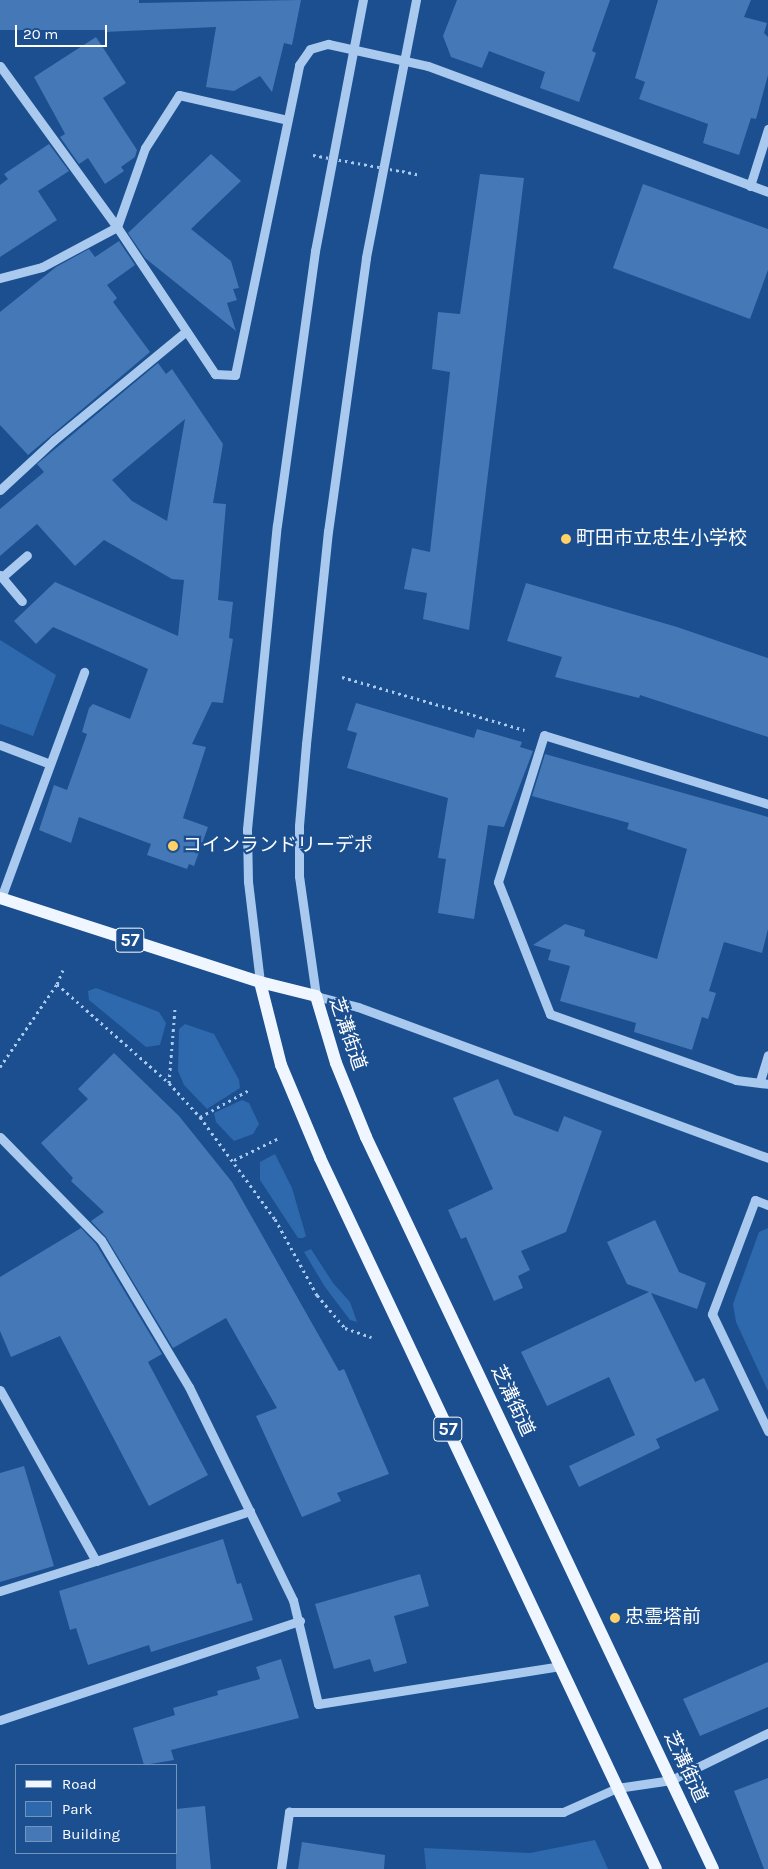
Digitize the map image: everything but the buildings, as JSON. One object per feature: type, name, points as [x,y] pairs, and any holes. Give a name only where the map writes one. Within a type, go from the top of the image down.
[{"type":"main road","name":"芝溝街道","points":[[0,898],[260,982],[316,996],[336,1064],[366,1137],[713,1869]]},
{"type":"main road","name":"57","points":[[260,982],[281,1065],[320,1158],[656,1869]]},
{"type":"street","points":[[260,982],[248,882],[247,828],[276,525],[315,251],[352,48],[363,0]]},
{"type":"street","points":[[416,0],[366,258],[328,531],[306,744],[299,826],[299,876],[316,996],[358,1007],[768,1158]]},
{"type":"street","points":[[0,66],[117,228],[215,374],[235,375],[299,65],[310,49],[328,44],[428,66],[768,192]]},
{"type":"street","points":[[0,278],[42,267],[117,228],[145,148],[179,95],[287,120]]},
{"type":"street","points":[[750,186],[768,129]]},
{"type":"street","points":[[0,490],[54,440],[186,332]]},
{"type":"street","points":[[22,601],[1,576],[27,555]]},
{"type":"street","points":[[0,898],[84,672]]},
{"type":"street","points":[[768,804],[544,736],[498,882],[550,1014],[736,1080],[764,1082],[768,1055]]},
{"type":"street","points":[[0,745],[50,764]]},
{"type":"street","points":[[0,1137],[101,1240],[189,1387],[250,1511],[300,1621],[318,1704],[560,1666]]},
{"type":"street","points":[[768,1204],[755,1200],[712,1314],[768,1431]]},
{"type":"street","points":[[0,1390],[96,1561]]},
{"type":"street","points":[[0,1591],[250,1511]]},
{"type":"street","points":[[0,1720],[300,1621]]},
{"type":"street","points":[[281,1869],[289,1812],[563,1812],[617,1788],[671,1780],[768,1733]]},
{"type":"path","points":[[313,155],[421,175]]},
{"type":"path","points":[[342,677],[544,736]]},
{"type":"path","points":[[0,1067],[57,984],[63,970]]},
{"type":"path","points":[[57,984],[169,1083],[200,1117],[234,1160],[275,1219],[318,1295],[345,1328],[371,1337]]},
{"type":"path","points":[[169,1083],[175,1009]]},
{"type":"path","points":[[200,1117],[251,1090]]},
{"type":"path","points":[[234,1160],[278,1138]]},
{"type":"green space","points":[[0,640],[56,675],[33,736],[0,724]]},
{"type":"green space","points":[[96,988],[159,1012],[166,1023],[160,1045],[146,1047],[89,1000],[88,991]]},
{"type":"green space","points":[[185,1024],[214,1034],[239,1080],[240,1088],[207,1109],[184,1085],[178,1071],[179,1029]]},
{"type":"green space","points":[[242,1100],[249,1103],[259,1124],[253,1134],[234,1141],[216,1122],[214,1113]]},
{"type":"green space","points":[[275,1154],[292,1188],[306,1236],[303,1238],[298,1238],[260,1180],[260,1162]]},
{"type":"green space","points":[[768,1228],[768,1391],[736,1322],[733,1304],[759,1232]]},
{"type":"green space","points":[[311,1249],[333,1283],[350,1302],[357,1322],[350,1320],[325,1287],[304,1252]]},
{"type":"green space","points":[[595,1840],[608,1869],[426,1869],[424,1848],[530,1853]]},
{"type":"place","name":"町田市立忠生小学校","points":[[566,539]]},
{"type":"place","name":"コインランドリーデポ","points":[[173,846]]},
{"type":"place","name":"忠霊塔前","points":[[615,1618]]}]
